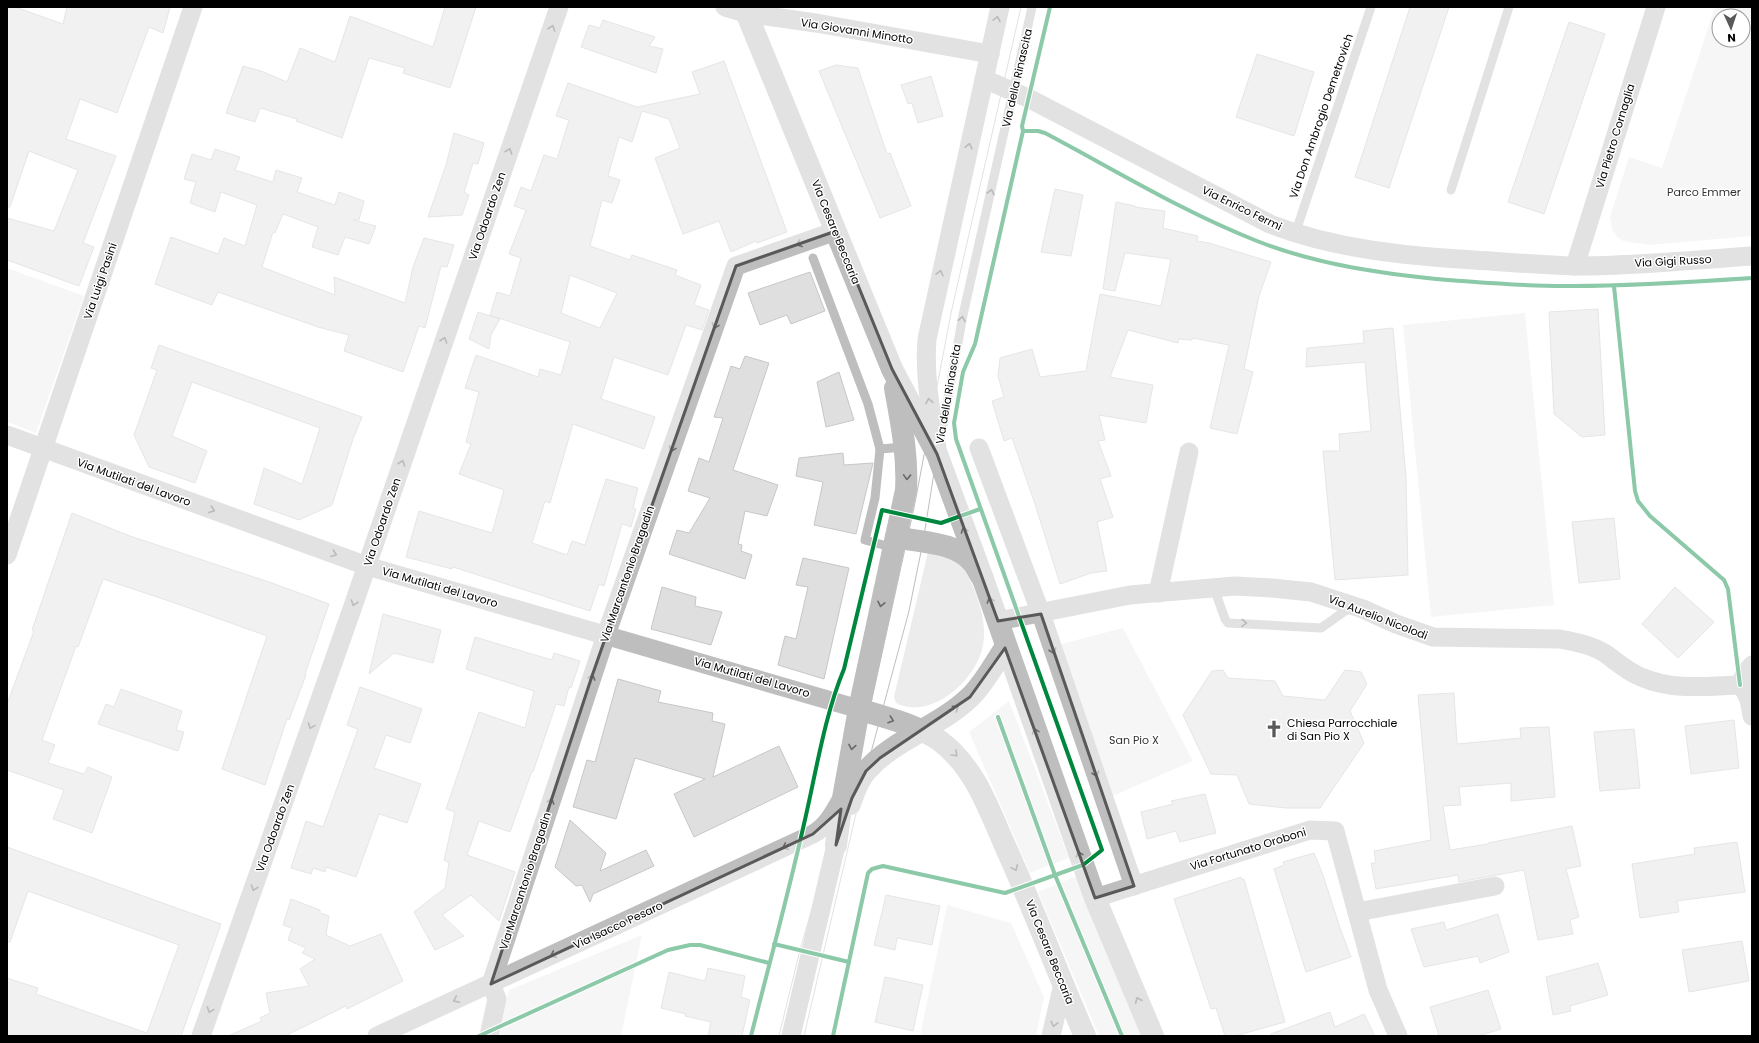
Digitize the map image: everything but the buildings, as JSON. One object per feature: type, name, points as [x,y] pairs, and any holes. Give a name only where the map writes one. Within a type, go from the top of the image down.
[{"type":"street","name":"Via Luigi Pasini","points":[[7,555],[193,7]]},
{"type":"street","name":"Via Odoardo Zen","points":[[201,1036],[367,566],[559,7]]},
{"type":"street","name":"Via Giovanni Minotto","points":[[725,7],[990,54]]},
{"type":"street","name":"Via della Rinascita","points":[[937,454],[927,382],[925,357],[926,340],[1000,7]]},
{"type":"street","name":"Via Pietro Cornaglia","points":[[1574,266],[1656,7]]},
{"type":"street","name":"Via Cesare Beccaria","points":[[745,10],[892,369],[937,454],[982,580]]},
{"type":"street","name":"Via Enrico Fermi","points":[[984,80],[1014,91],[1270,224],[1295,234],[1341,246],[1424,258],[1574,266],[1593,265]]},
{"type":"street","name":"Via Marcantonio Bragadin","points":[[491,984],[606,635],[736,266],[836,231]]},
{"type":"street","name":"Via Gigi Russo","points":[[1593,265],[1752,256]]},
{"type":"street","points":[[792,1036],[836,845],[858,709],[906,490],[907,468],[905,447],[892,369]]},
{"type":"street","name":"Via Mutilati del Lavoro","points":[[7,435],[367,566],[858,709]]},
{"type":"street","points":[[979,448],[1041,614],[1134,886]]},
{"type":"street","points":[[1158,593],[1189,452]]},
{"type":"street","points":[[895,543],[940,545],[955,550],[962,553],[973,564],[982,580],[998,621],[1006,648],[1095,898],[1154,1036]]},
{"type":"street","name":"Via Aurelio Nicolodi","points":[[998,621],[1041,614],[1130,595],[1235,586],[1300,590],[1363,609],[1396,624],[1433,637],[1560,638],[1579,642],[1605,654],[1625,669],[1640,677],[1660,684],[1681,687],[1740,685]]},
{"type":"street","points":[[836,845],[854,792],[866,771],[880,758],[924,730],[970,697],[1006,648]]},
{"type":"street","points":[[1752,665],[1743,677],[1740,685],[1746,690],[1749,696],[1752,716]]},
{"type":"street","name":"Via Cesare Beccaria","points":[[858,709],[924,730],[940,740],[966,767],[977,784],[1023,886],[1085,1036]]},
{"type":"street","name":"Via Isacco Pesaro","points":[[377,1036],[813,834],[828,821],[843,795]]},
{"type":"street","name":"Via Fortunato Oroboni","points":[[1095,898],[1310,830],[1335,831],[1378,990],[1398,1036]]},
{"type":"street","points":[[1357,912],[1495,886]]},
{"type":"street","points":[[489,1036],[497,999],[491,984]]},
{"type":"street","points":[[1051,1036],[1063,984]]},
{"type":"lane","name":"Via della Rinascita","points":[[937,454],[963,315],[1032,7]]},
{"type":"lane","name":"Via Don Ambrogio Demetrovich","points":[[1295,234],[1371,7]]},
{"type":"lane","points":[[1451,190],[1508,7]]},
{"type":"lane","points":[[813,258],[868,404],[880,449],[875,498],[865,540],[895,543]]},
{"type":"lane","points":[[880,449],[905,447]]},
{"type":"lane","points":[[1214,588],[1225,619],[1228,622],[1321,628],[1352,606]]},
{"type":"highlighted area","points":[[836,231],[892,369],[937,454],[998,621],[1041,614],[1134,886],[1095,898],[1005,648],[970,697],[880,758],[866,771],[852,798],[836,845],[841,809],[813,834],[491,984],[592,676],[736,266]]},
{"type":"green space","name":"Parco Emmer","points":[[1715,7],[1752,7],[1752,236],[1649,245],[1623,241],[1618,238],[1612,229],[1610,217],[1629,157],[1662,168],[1711,19],[1711,48],[1751,48],[1751,8]]},
{"type":"green space","points":[[7,268],[84,296],[36,433],[7,422]]},
{"type":"green space","points":[[1525,313],[1554,605],[1431,617],[1403,325]]},
{"type":"green space","points":[[928,552],[946,555],[955,559],[964,570],[973,586],[980,608],[984,638],[979,658],[972,671],[962,683],[950,694],[937,702],[924,706],[910,707],[896,703],[894,697]]},
{"type":"green space","name":"San Pio X","points":[[1123,628],[1193,761],[1108,798],[1061,644]]},
{"type":"green space","points":[[1009,701],[1069,858],[1030,873],[969,732]]},
{"type":"green space","points":[[1079,875],[1146,1036],[1099,1036],[1038,892]]},
{"type":"green space","points":[[947,905],[1011,923],[1044,997],[1036,1036],[920,1036]]},
{"type":"green space","points":[[642,935],[621,1036],[499,1036],[509,990]]},
{"type":"tram line","points":[[779,1036],[800,950],[869,712],[914,508],[951,313],[1021,7]]},
{"type":"tram line","points":[[804,1036],[866,771],[909,611],[923,542],[937,454],[966,316],[1036,7]]},
{"type":"cycle path","points":[[833,1036],[868,873],[872,869],[883,866],[1005,893],[1083,865],[1102,850],[956,439],[954,423],[963,372],[975,344],[1023,131],[1022,126],[1050,7]]},
{"type":"cycle path","points":[[1023,131],[1038,131],[1045,133],[1176,204],[1230,230],[1280,249],[1351,267],[1399,275],[1448,280],[1542,286],[1641,285],[1752,278]]},
{"type":"cycle path","points":[[1614,286],[1635,491],[1638,501],[1650,516],[1724,580],[1728,589],[1740,685]]},
{"type":"cycle path","points":[[751,1036],[792,877],[821,745],[831,706],[844,669],[882,510],[941,523],[980,509]]},
{"type":"cycle path","points":[[998,717],[1055,875],[1122,1036]]},
{"type":"cycle path","points":[[774,944],[849,962]]},
{"type":"cycle path","points":[[479,1036],[668,950],[690,945],[700,945],[769,963]]},
{"type":"place","name":"Chiesa Parrocchiale di San Pio X","points":[[1274,729]]}]
